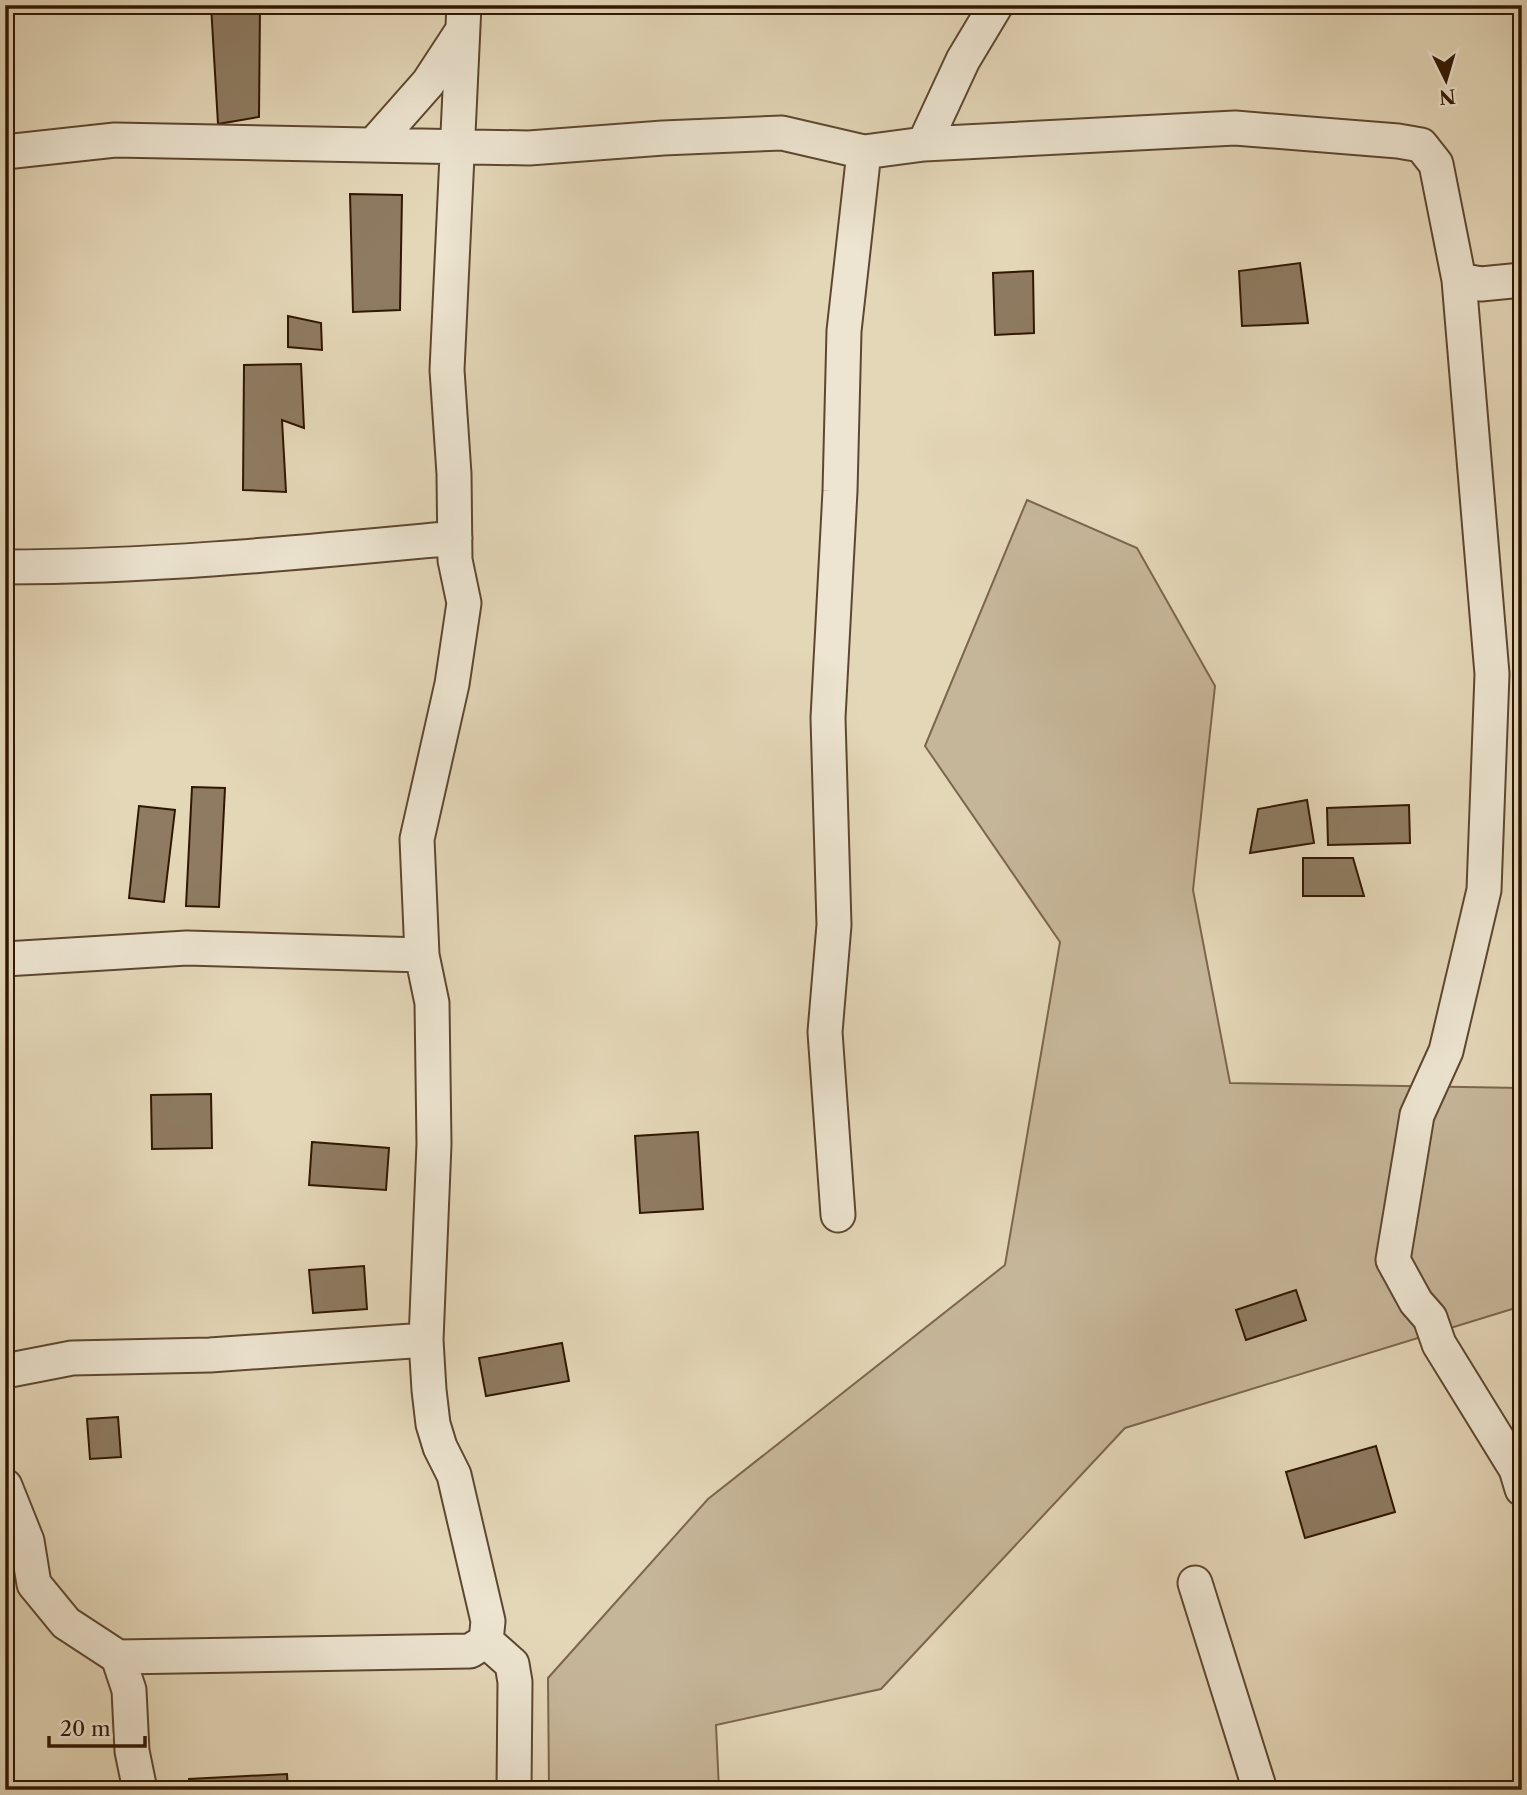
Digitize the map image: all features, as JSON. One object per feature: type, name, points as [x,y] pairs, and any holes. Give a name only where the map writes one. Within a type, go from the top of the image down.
[{"type":"street","points":[[924,144],[963,60],[996,5]]},
{"type":"street","points":[[375,143],[428,83],[464,17]]},
{"type":"street","points":[[464,17],[447,370],[454,474],[455,560],[464,603],[452,684],[417,839],[422,955],[432,1003],[434,1144],[426,1340],[433,1424],[440,1447],[454,1475],[461,1503],[488,1621],[486,1641]]},
{"type":"street","points":[[5,152],[115,140],[529,148],[782,133],[864,152],[924,144],[1235,128],[1421,145],[1436,164],[1459,280],[1507,673],[1484,890],[1446,1051],[1416,1115],[1393,1260],[1416,1302],[1430,1318],[1439,1345],[1516,1469],[1522,1489]]},
{"type":"street","points":[[838,1216],[825,1032],[834,925],[828,718],[840,491],[844,331],[864,152]]},
{"type":"street","points":[[1459,280],[1481,284],[1522,280]]},
{"type":"street","points":[[5,566],[68,567],[197,561],[455,538]]},
{"type":"street","points":[[5,959],[187,948],[422,955]]},
{"type":"street","points":[[5,1371],[72,1358],[210,1355],[426,1340]]},
{"type":"street","points":[[5,1486],[27,1541],[34,1584],[66,1623],[118,1657],[470,1651],[486,1641]]},
{"type":"street","points":[[1195,1583],[1260,1790]]},
{"type":"street","points":[[486,1641],[512,1664],[515,1682],[514,1790]]},
{"type":"street","points":[[118,1657],[129,1690],[132,1751],[139,1790]]},
{"type":"shaded area","points":[[1027,500],[1137,548],[1215,686],[1193,890],[1230,1083],[1522,1088],[1522,1306],[1125,1428],[881,1689],[716,1725],[719,1790],[549,1790],[548,1678],[708,1499],[1005,1265],[1060,942],[925,746]]},
{"type":"building","points":[[211,5],[260,5],[259,117],[218,124]]},
{"type":"building","points":[[350,194],[402,195],[400,310],[353,312]]},
{"type":"building","points":[[1300,263],[1308,323],[1242,326],[1239,271]]},
{"type":"building","points":[[1033,271],[1034,333],[995,335],[993,273]]},
{"type":"building","points":[[288,316],[321,323],[322,350],[288,347]]},
{"type":"building","points":[[301,364],[304,428],[282,420],[286,492],[243,490],[244,365]]},
{"type":"building","points":[[192,787],[225,788],[219,907],[186,906]]},
{"type":"building","points":[[1307,800],[1314,843],[1250,853],[1258,809]]},
{"type":"building","points":[[1409,805],[1410,843],[1328,845],[1327,808]]},
{"type":"building","points":[[139,806],[175,810],[164,902],[129,898]]},
{"type":"building","points":[[1303,858],[1353,858],[1364,896],[1303,896]]},
{"type":"building","points":[[211,1094],[212,1148],[152,1149],[151,1095]]},
{"type":"building","points":[[698,1132],[703,1209],[640,1213],[635,1136]]},
{"type":"building","points":[[312,1142],[389,1148],[386,1190],[309,1185]]},
{"type":"building","points":[[364,1266],[367,1309],[313,1313],[309,1270]]},
{"type":"building","points":[[1296,1290],[1306,1320],[1246,1340],[1236,1310]]},
{"type":"building","points":[[562,1343],[569,1381],[486,1396],[479,1358]]},
{"type":"building","points":[[118,1417],[121,1457],[90,1459],[87,1419]]},
{"type":"building","points":[[1376,1446],[1395,1512],[1305,1538],[1286,1472]]},
{"type":"building","points":[[287,1774],[288,1790],[189,1790],[189,1779]]}]
